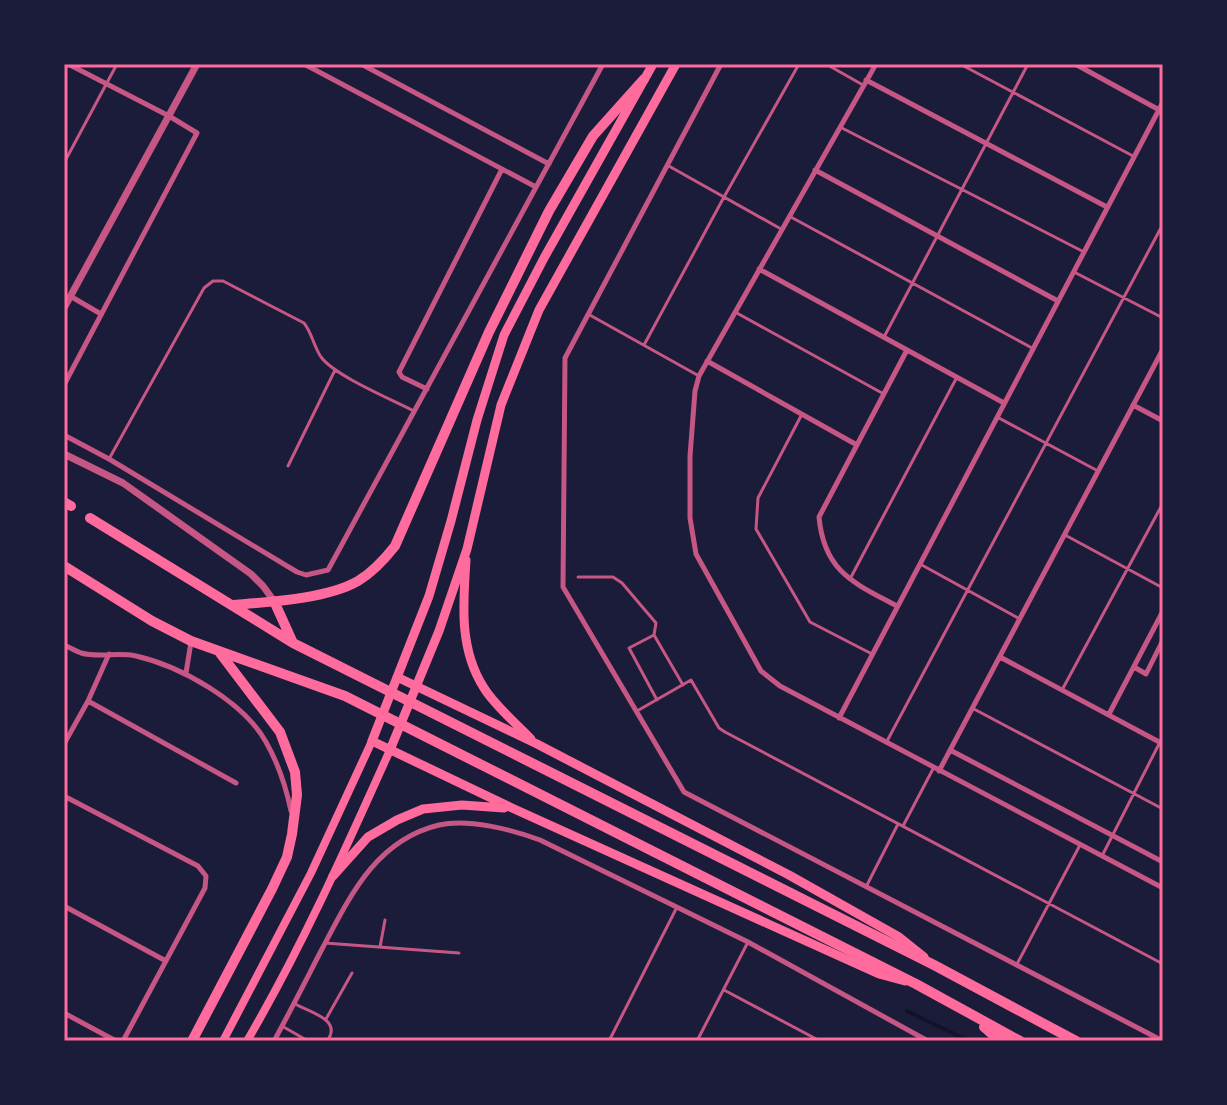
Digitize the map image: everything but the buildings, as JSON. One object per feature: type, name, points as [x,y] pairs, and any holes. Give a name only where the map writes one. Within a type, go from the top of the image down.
[{"type":"highway","points":[[653,64],[504,335],[477,420],[429,596],[372,741],[512,808],[879,974],[916,984]]},
{"type":"highway","points":[[390,750],[439,631],[467,549],[501,405],[528,336],[539,310],[676,64]]},
{"type":"highway","points":[[232,605],[330,591],[357,582],[382,563],[395,546],[489,332],[549,211],[593,136],[644,79]]},
{"type":"highway","points":[[90,518],[293,643],[934,965],[1076,1041]]},
{"type":"highway","points":[[467,549],[464,633],[469,657],[485,690],[537,744]]},
{"type":"highway","points":[[64,566],[152,621],[191,641],[345,696],[916,984],[1020,1041]]},
{"type":"highway","points":[[274,601],[293,643]]},
{"type":"highway","points":[[192,1041],[287,857],[297,795],[295,772],[280,732],[219,651]]},
{"type":"highway","points":[[397,677],[537,744],[789,875],[899,937],[934,965]]},
{"type":"highway","points":[[333,876],[368,837],[423,809],[462,805],[512,808]]},
{"type":"highway","points":[[968,1013],[1000,1041]]},
{"type":"main road","points":[[223,1041],[311,873],[372,741]]},
{"type":"main road","points":[[247,1041],[333,876],[390,750]]},
{"type":"street","points":[[64,385],[197,133],[68,64]]},
{"type":"street","points":[[64,308],[197,64]]},
{"type":"street","points":[[304,64],[536,187]]},
{"type":"street","points":[[361,64],[549,164]]},
{"type":"street","points":[[64,435],[297,572],[306,575],[328,570],[603,64]]},
{"type":"street","points":[[721,64],[565,358],[563,587],[684,792],[1163,1041]]},
{"type":"street","points":[[876,64],[699,376],[690,456],[690,518],[696,554],[761,671],[780,686],[1163,888]]},
{"type":"street","points":[[1075,64],[1161,110]]},
{"type":"street","points":[[865,83],[1107,207]]},
{"type":"street","points":[[839,718],[1163,102]]},
{"type":"street","points":[[427,389],[402,377],[399,372],[502,169]]},
{"type":"street","points":[[815,170],[1058,301]]},
{"type":"street","points":[[759,269],[1004,403]]},
{"type":"street","points":[[70,296],[101,314]]},
{"type":"street","points":[[898,606],[849,580],[831,559],[821,535],[819,517],[907,350]]},
{"type":"street","points":[[936,769],[950,750],[1163,350]]},
{"type":"street","points":[[707,361],[857,445]]},
{"type":"street","points":[[1133,405],[1163,421]]},
{"type":"street","points":[[64,454],[123,483],[145,498],[251,574],[274,601]]},
{"type":"street","points":[[1109,714],[1163,611]]},
{"type":"street","points":[[1134,667],[1146,674],[1163,640]]},
{"type":"street","points":[[186,673],[191,641]]},
{"type":"street","points":[[64,645],[81,653],[146,658],[186,673],[222,696],[250,721],[266,741],[283,781],[293,820]]},
{"type":"street","points":[[64,744],[109,654]]},
{"type":"street","points":[[1000,657],[1162,743]]},
{"type":"street","points":[[88,701],[236,783]]},
{"type":"street","points":[[950,750],[1163,862]]},
{"type":"street","points":[[64,796],[198,866],[206,876],[205,888],[123,1041]]},
{"type":"street","points":[[274,1041],[342,910],[369,869],[389,849],[412,833],[442,824],[479,825],[526,835],[748,942],[928,1041]]},
{"type":"street","points":[[64,906],[166,961]]},
{"type":"street","points":[[64,1013],[116,1041]]},
{"type":"lane","points":[[64,163],[117,64]]},
{"type":"lane","points":[[644,345],[799,64]]},
{"type":"lane","points":[[826,64],[865,83]]},
{"type":"lane","points":[[960,64],[1134,157]]},
{"type":"lane","points":[[884,337],[1028,64]]},
{"type":"lane","points":[[840,127],[1084,252]]},
{"type":"lane","points":[[667,165],[781,229]]},
{"type":"lane","points":[[789,216],[1033,349]]},
{"type":"lane","points":[[886,743],[1163,224]]},
{"type":"lane","points":[[1074,272],[1163,318]]},
{"type":"lane","points":[[109,459],[204,288],[213,281],[223,281],[304,323],[311,331],[320,355],[335,370],[415,411]]},
{"type":"lane","points":[[735,312],[884,394]]},
{"type":"lane","points":[[588,314],[699,376]]},
{"type":"lane","points":[[288,466],[335,370]]},
{"type":"lane","points":[[849,580],[957,377]]},
{"type":"lane","points":[[802,414],[758,498],[756,529],[810,622],[872,654]]},
{"type":"lane","points":[[997,417],[1098,471]]},
{"type":"lane","points":[[1062,690],[1163,503]]},
{"type":"lane","points":[[1065,535],[1163,588]]},
{"type":"lane","points":[[920,564],[1020,619]]},
{"type":"lane","points":[[578,577],[613,577],[622,583],[656,623],[654,635],[683,685]]},
{"type":"lane","points":[[654,635],[629,648],[657,700]]},
{"type":"lane","points":[[636,712],[691,680],[719,728],[725,732],[1163,964]]},
{"type":"lane","points":[[972,708],[1163,809]]},
{"type":"lane","points":[[1102,856],[1162,743]]},
{"type":"lane","points":[[866,887],[936,769]]},
{"type":"lane","points":[[1017,964],[1080,845]]},
{"type":"lane","points":[[609,1041],[677,907]]},
{"type":"lane","points":[[380,947],[385,920]]},
{"type":"lane","points":[[697,1041],[748,942]]},
{"type":"lane","points":[[325,943],[459,953]]},
{"type":"lane","points":[[326,1019],[352,973]]},
{"type":"lane","points":[[724,990],[820,1041]]},
{"type":"lane","points":[[294,1004],[326,1019],[332,1028],[327,1041]]},
{"type":"lane","points":[[282,1026],[308,1041]]},
{"type":"waterway","points":[[907,1011],[969,1041]]}]
